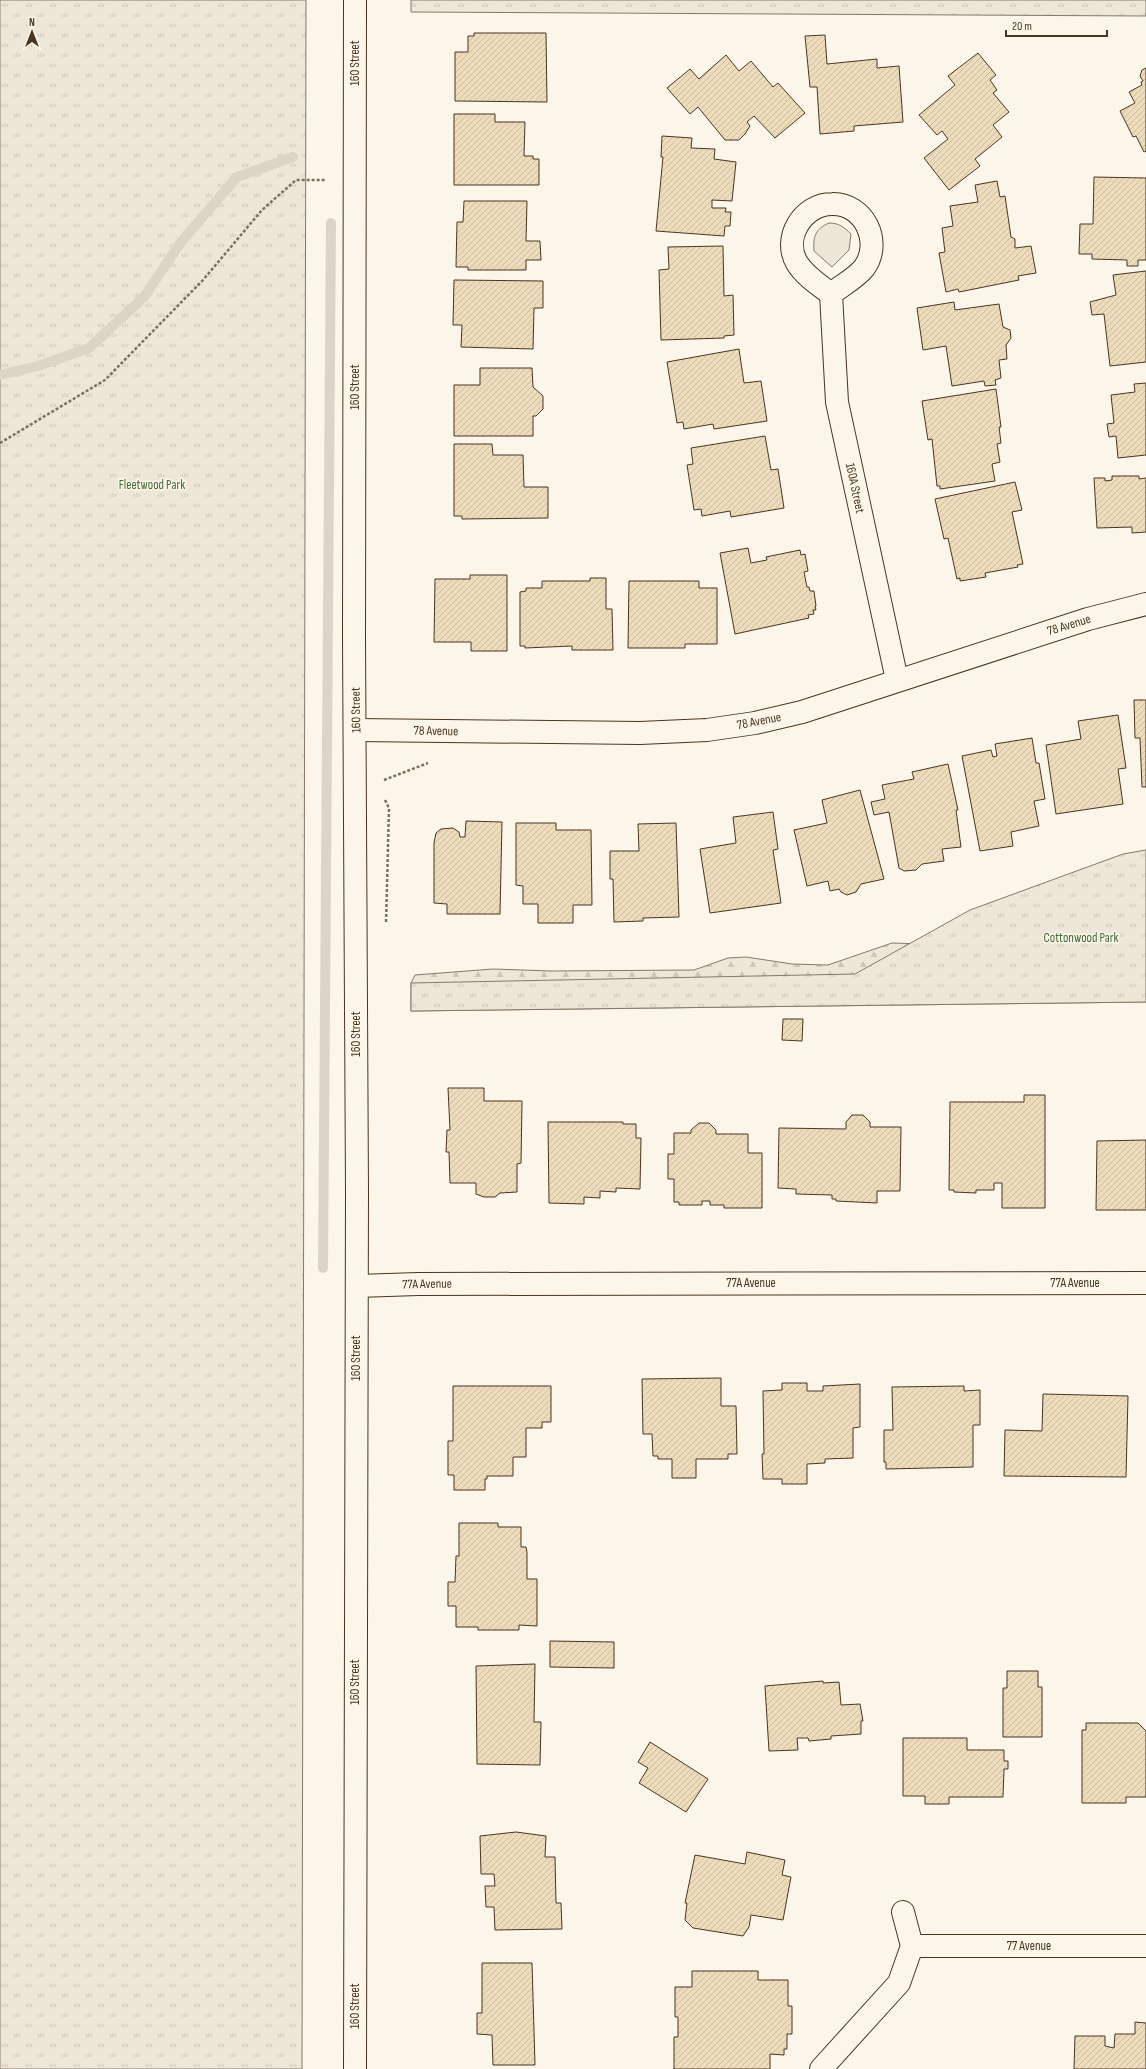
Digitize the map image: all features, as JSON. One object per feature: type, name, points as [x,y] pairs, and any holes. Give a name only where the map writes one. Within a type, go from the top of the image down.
[{"type":"street","name":"160 Street","points":[[355,0],[354,637],[356,730],[357,1286],[355,2069]]},
{"type":"street","name":"160A Street","points":[[831,294],[836,402],[897,680]]},
{"type":"street","name":"78 Avenue","points":[[356,730],[632,733],[707,730],[755,723],[802,712],[1088,619],[1146,604]]},
{"type":"street","name":"77A Avenue","points":[[357,1286],[426,1284],[1146,1283]]},
{"type":"street","points":[[821,2069],[899,1983],[912,1946],[903,1912]]},
{"type":"street","name":"77 Avenue","points":[[912,1946],[1146,1946]]},
{"type":"path","points":[[0,443],[105,380],[203,280],[262,210],[296,180],[325,180]]},
{"type":"path","points":[[376,783],[428,763]]},
{"type":"path","points":[[382,795],[389,808],[386,927]]},
{"type":"green space","name":"Fleetwood Park","points":[[0,0],[306,0],[302,2069],[0,2069]]},
{"type":"green space","points":[[411,0],[1146,0],[1146,16],[411,12]]},
{"type":"green space","points":[[829,223],[841,226],[851,234],[849,250],[832,267],[814,251],[816,234],[824,225]]},
{"type":"green space","name":"Cottonwood Park","points":[[1146,850],[1146,1002],[411,1011],[411,983],[855,974],[970,910],[1123,854]]},
{"type":"green space","points":[[892,943],[924,944],[1146,1002],[411,1011],[411,983],[415,975],[493,969],[551,971],[694,970],[728,958],[746,957],[792,964],[828,965]]},
{"type":"building","points":[[474,33],[546,33],[547,102],[455,101],[455,52],[468,52],[468,36],[474,36]]},
{"type":"building","points":[[825,35],[827,64],[877,59],[877,68],[899,66],[903,122],[854,126],[854,131],[820,134],[817,87],[810,87],[805,36]]},
{"type":"building","points":[[978,53],[996,75],[990,80],[997,90],[993,93],[1009,112],[993,125],[1002,137],[975,159],[980,166],[949,190],[924,158],[948,139],[942,131],[937,135],[919,115],[955,85],[948,76]]},
{"type":"building","points":[[726,55],[739,71],[751,61],[773,87],[778,83],[805,113],[775,138],[754,116],[747,122],[750,126],[739,140],[725,140],[698,107],[690,114],[667,88],[690,69],[699,79]]},
{"type":"building","points":[[1146,68],[1146,151],[1144,152],[1136,136],[1133,137],[1120,111],[1135,103],[1129,92],[1142,85],[1141,82],[1143,81],[1140,76],[1142,70]]},
{"type":"building","points":[[454,114],[495,114],[495,122],[525,122],[524,156],[533,156],[533,159],[539,159],[539,185],[454,185]]},
{"type":"building","points":[[662,136],[692,138],[691,148],[715,149],[714,159],[736,162],[732,201],[712,200],[712,208],[726,208],[725,212],[731,212],[730,226],[725,226],[724,236],[656,231],[663,157],[661,157]]},
{"type":"building","points":[[1094,177],[1146,178],[1146,260],[1138,260],[1138,266],[1127,266],[1127,260],[1092,259],[1092,254],[1079,254],[1080,224],[1093,224]]},
{"type":"building","points":[[997,181],[1000,197],[1005,196],[1011,237],[1015,239],[1015,248],[1031,246],[1036,273],[1018,276],[1019,280],[959,292],[958,289],[946,292],[939,253],[945,252],[942,228],[953,226],[950,206],[978,202],[975,185]]},
{"type":"building","points":[[464,201],[527,201],[526,241],[540,241],[541,260],[526,260],[526,270],[468,270],[468,267],[456,267],[457,222],[463,222]]},
{"type":"building","points":[[723,246],[724,296],[733,295],[734,335],[724,336],[724,338],[661,340],[659,270],[669,269],[668,247]]},
{"type":"building","points":[[1146,271],[1146,362],[1110,366],[1104,314],[1092,315],[1090,302],[1116,295],[1113,275]]},
{"type":"building","points":[[454,280],[543,281],[543,308],[534,308],[533,349],[461,347],[462,325],[453,325]]},
{"type":"building","points":[[954,302],[955,310],[999,304],[1003,327],[1010,330],[1011,338],[1006,345],[1007,359],[999,360],[1001,378],[995,380],[996,385],[985,386],[984,381],[952,386],[946,346],[923,350],[917,308]]},
{"type":"building","points":[[739,349],[744,383],[761,381],[767,421],[714,429],[713,424],[684,429],[683,422],[677,423],[667,362]]},
{"type":"building","points":[[480,368],[532,368],[533,387],[543,396],[543,409],[536,416],[533,416],[533,436],[454,436],[454,385],[480,385]]},
{"type":"building","points":[[1146,383],[1146,455],[1118,458],[1116,436],[1109,437],[1107,424],[1114,423],[1111,395],[1135,392],[1134,384]]},
{"type":"building","points":[[996,389],[1001,427],[999,427],[1001,443],[997,444],[1000,462],[992,464],[995,481],[940,489],[940,486],[937,486],[932,439],[928,440],[922,401]]},
{"type":"building","points":[[765,436],[771,470],[778,469],[784,508],[731,517],[730,511],[702,516],[701,509],[694,510],[687,465],[693,464],[691,448]]},
{"type":"building","points":[[454,444],[492,444],[493,455],[523,455],[524,487],[548,487],[548,518],[462,519],[462,516],[454,516]]},
{"type":"building","points":[[1112,476],[1139,476],[1139,479],[1146,478],[1146,532],[1132,533],[1132,527],[1097,528],[1094,478],[1105,478],[1105,481],[1112,480]]},
{"type":"building","points":[[1015,482],[1022,510],[1012,512],[1023,564],[1017,565],[1018,567],[985,573],[986,577],[960,581],[960,578],[957,579],[948,538],[944,539],[935,499]]},
{"type":"building","points":[[748,548],[751,563],[767,560],[766,557],[800,550],[801,555],[805,554],[808,571],[804,572],[807,587],[809,587],[810,591],[814,591],[816,610],[813,610],[814,614],[808,615],[809,618],[735,634],[720,553]]},
{"type":"building","points":[[470,575],[507,575],[507,651],[471,651],[471,642],[434,642],[435,579],[470,579]]},
{"type":"building","points":[[590,578],[606,578],[606,609],[612,609],[613,650],[572,650],[572,646],[525,648],[525,646],[520,646],[520,592],[526,591],[526,588],[542,588],[542,581],[590,581]]},
{"type":"building","points":[[629,581],[699,581],[699,588],[717,588],[717,644],[685,644],[685,648],[628,648]]},
{"type":"building","points":[[1134,700],[1146,700],[1146,787],[1142,787],[1140,738],[1135,738]]},
{"type":"building","points":[[1118,715],[1126,768],[1118,769],[1123,804],[1056,814],[1046,745],[1081,739],[1078,721]]},
{"type":"building","points":[[1032,738],[1036,763],[1039,763],[1045,799],[1034,801],[1039,826],[1011,832],[1013,846],[980,851],[962,756],[991,750],[993,757],[997,756],[995,744]]},
{"type":"building","points":[[948,764],[958,810],[956,810],[961,847],[942,849],[944,861],[922,864],[916,870],[904,871],[899,868],[889,812],[874,815],[871,802],[885,799],[882,785],[914,779],[912,772]]},
{"type":"building","points":[[860,790],[884,879],[861,884],[856,892],[847,895],[839,889],[830,891],[828,881],[807,886],[794,830],[827,823],[822,800]]},
{"type":"building","points":[[773,812],[778,849],[773,850],[781,903],[710,913],[700,849],[736,843],[733,817]]},
{"type":"building","points":[[466,821],[502,822],[500,914],[447,914],[447,904],[434,903],[434,843],[436,833],[441,829],[453,828],[459,832],[460,837],[465,837]]},
{"type":"building","points":[[516,823],[556,823],[556,830],[591,830],[592,905],[573,905],[573,923],[538,923],[538,904],[523,904],[523,886],[516,885]]},
{"type":"building","points":[[676,823],[679,917],[643,918],[643,921],[614,922],[613,879],[610,879],[610,851],[639,851],[638,824]]},
{"type":"building","points":[[783,1019],[803,1019],[802,1041],[782,1040]]},
{"type":"building","points":[[448,1088],[484,1088],[484,1101],[522,1101],[521,1163],[517,1164],[517,1192],[500,1193],[495,1197],[484,1197],[476,1194],[476,1183],[450,1183],[449,1152],[446,1152],[447,1130],[450,1130]]},
{"type":"building","points":[[1024,1095],[1045,1095],[1045,1208],[1002,1208],[1002,1183],[994,1183],[994,1190],[976,1190],[976,1193],[954,1192],[954,1190],[949,1190],[950,1102],[1024,1102]]},
{"type":"building","points":[[852,1115],[863,1115],[870,1122],[870,1127],[901,1127],[900,1191],[877,1191],[877,1203],[836,1201],[836,1199],[832,1199],[832,1195],[796,1194],[796,1189],[778,1188],[779,1128],[846,1129],[846,1122]]},
{"type":"building","points":[[548,1122],[623,1122],[623,1124],[636,1124],[636,1138],[641,1138],[640,1189],[616,1188],[616,1192],[600,1191],[600,1198],[584,1197],[584,1204],[549,1203]]},
{"type":"building","points":[[699,1123],[709,1123],[716,1130],[716,1134],[748,1134],[748,1153],[762,1153],[762,1208],[724,1208],[724,1205],[710,1205],[710,1201],[702,1201],[702,1205],[679,1205],[679,1202],[674,1202],[674,1179],[668,1179],[668,1154],[674,1154],[674,1133],[691,1133],[691,1130]]},
{"type":"building","points":[[1146,1140],[1146,1210],[1096,1210],[1097,1141]]},
{"type":"building","points":[[721,1378],[721,1406],[736,1406],[737,1454],[728,1454],[728,1459],[696,1459],[696,1478],[672,1478],[672,1459],[658,1459],[658,1456],[653,1456],[652,1434],[643,1434],[642,1379]]},
{"type":"building","points":[[782,1383],[807,1383],[807,1391],[823,1391],[823,1386],[860,1384],[860,1427],[853,1428],[853,1458],[825,1459],[825,1463],[807,1464],[807,1484],[782,1484],[782,1479],[763,1479],[763,1391],[782,1390]]},
{"type":"building","points":[[453,1386],[551,1386],[551,1422],[542,1422],[542,1428],[526,1428],[526,1457],[513,1457],[513,1476],[487,1476],[487,1479],[485,1479],[485,1490],[454,1490],[454,1475],[448,1475],[448,1441],[453,1441]]},
{"type":"building","points":[[964,1386],[964,1391],[980,1390],[980,1425],[973,1425],[973,1467],[886,1469],[886,1462],[884,1462],[884,1430],[893,1430],[892,1387]]},
{"type":"building","points":[[1043,1394],[1128,1396],[1126,1477],[1004,1476],[1005,1430],[1042,1431]]},
{"type":"building","points":[[459,1523],[498,1523],[498,1527],[521,1527],[521,1547],[526,1547],[527,1552],[527,1579],[537,1579],[537,1626],[519,1625],[519,1630],[478,1630],[478,1627],[456,1627],[456,1606],[448,1606],[448,1582],[455,1582],[456,1556],[459,1556]]},
{"type":"building","points":[[550,1641],[614,1642],[614,1668],[550,1667]]},
{"type":"building","points":[[535,1664],[534,1722],[541,1722],[540,1765],[477,1764],[476,1666]]},
{"type":"building","points":[[1007,1671],[1038,1671],[1038,1687],[1042,1687],[1042,1737],[1003,1737],[1003,1688],[1007,1688]]},
{"type":"building","points":[[823,1681],[823,1683],[839,1682],[841,1705],[860,1704],[863,1721],[861,1721],[861,1734],[831,1736],[831,1739],[809,1741],[808,1738],[797,1738],[798,1750],[769,1751],[765,1686]]},
{"type":"building","points":[[1086,1723],[1138,1723],[1146,1731],[1146,1797],[1126,1797],[1126,1803],[1082,1803],[1082,1730],[1086,1730]]},
{"type":"building","points":[[903,1738],[967,1738],[967,1750],[1004,1750],[1004,1761],[1008,1761],[1008,1769],[1004,1769],[1003,1797],[949,1797],[949,1804],[925,1804],[925,1796],[903,1796]]},
{"type":"building","points":[[650,1742],[708,1779],[686,1812],[639,1783],[648,1768],[638,1762]]},
{"type":"building","points":[[516,1832],[546,1836],[545,1857],[555,1857],[556,1903],[561,1903],[562,1929],[495,1930],[494,1907],[486,1907],[485,1886],[495,1886],[494,1874],[481,1874],[480,1836]]},
{"type":"building","points":[[747,1852],[785,1860],[782,1875],[791,1877],[783,1920],[751,1915],[749,1927],[743,1936],[693,1928],[685,1920],[687,1903],[685,1903],[695,1855],[745,1864]]},
{"type":"building","points":[[482,1963],[532,1963],[535,2065],[493,2065],[492,2035],[477,2034],[477,2013],[482,2013]]},
{"type":"building","points":[[692,1971],[758,1971],[758,1980],[788,1980],[788,2006],[792,2006],[792,2034],[787,2034],[787,2049],[784,2049],[784,2055],[770,2054],[770,2069],[674,2069],[674,2037],[678,2037],[678,2017],[675,2017],[675,1987],[692,1987]]},
{"type":"building","points":[[1135,2022],[1146,2023],[1146,2069],[1074,2069],[1075,2036],[1105,2036],[1105,2046],[1114,2048],[1115,2034],[1135,2034]]},
{"type":"waterway","points":[[0,375],[38,366],[89,348],[144,297],[181,242],[237,177],[293,157]]},
{"type":"waterway","points":[[323,1268],[331,223]]}]
